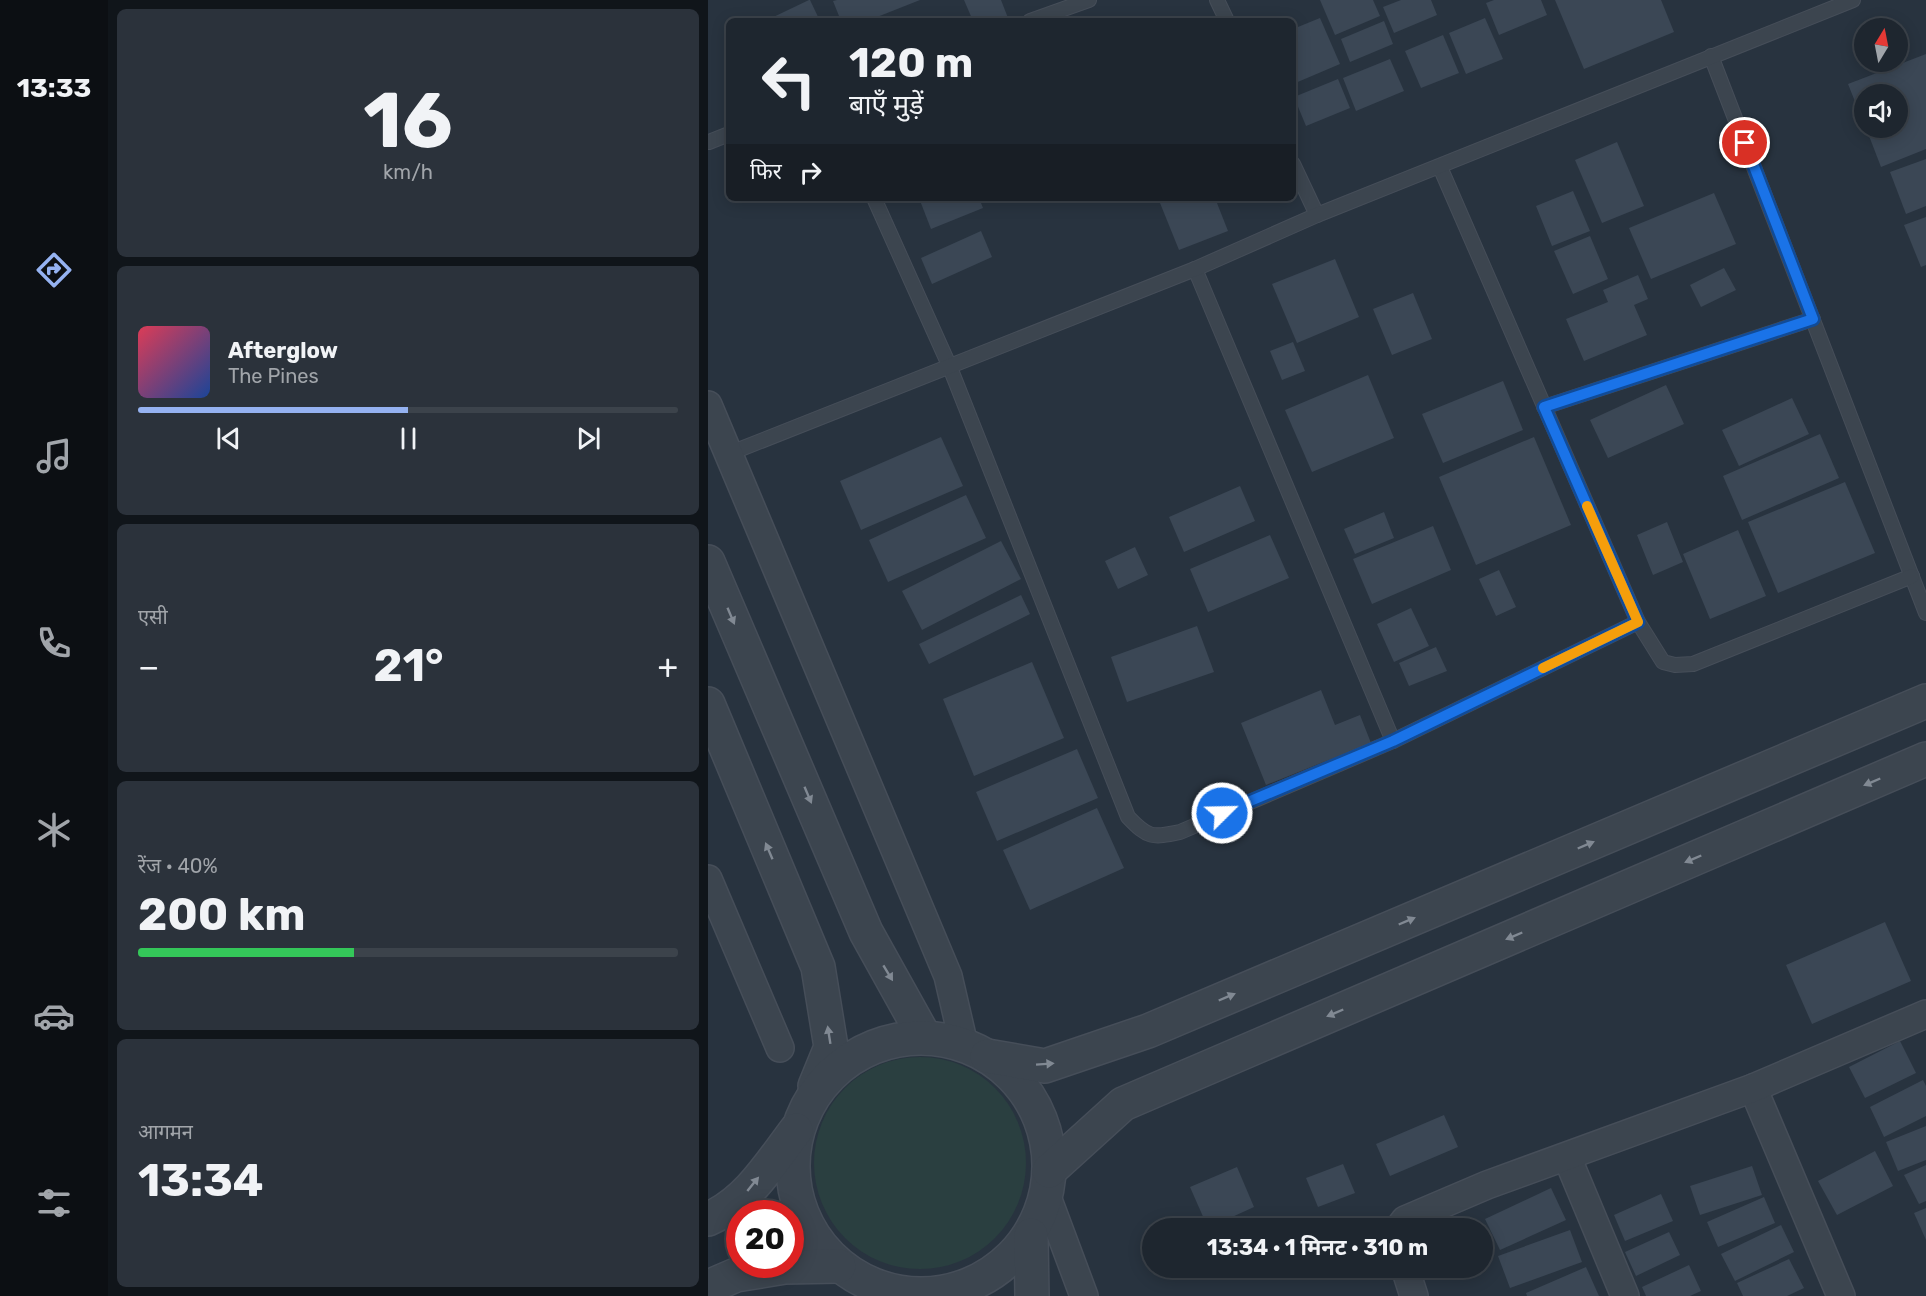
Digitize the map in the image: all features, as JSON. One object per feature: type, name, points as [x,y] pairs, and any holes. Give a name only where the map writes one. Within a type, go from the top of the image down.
[{"type":"street","points":[[708,405],[948,976],[976,1050],[1012,1074],[1031,1098],[1044,1126],[1048,1184],[1084,1296]]},
{"type":"street","points":[[708,562],[866,932],[925,1038]]},
{"type":"street","points":[[708,1219],[724,1212],[748,1191],[801,1120],[825,1079],[854,1055],[888,1041],[925,1038],[945,1040],[976,1050],[1045,1066],[1148,1031],[1926,701]]},
{"type":"street","points":[[708,704],[818,967],[831,1047],[801,1120],[792,1168],[798,1208],[814,1240],[839,1266],[876,1288],[919,1296],[963,1288],[1002,1268],[1031,1235]]},
{"type":"street","points":[[1032,1296],[1031,1235],[1048,1184],[1123,1104],[1926,759]]},
{"type":"street","points":[[708,879],[780,1048]]},
{"type":"street","points":[[1410,1218],[1469,1192],[1753,1088],[1926,1014]]},
{"type":"street","points":[[1753,1088],[1841,1296]]},
{"type":"street","points":[[1567,1157],[1625,1296]]},
{"type":"street","points":[[708,1287],[736,1275],[785,1267],[839,1266]]},
{"type":"street","points":[[1408,1278],[1414,1296]]},
{"type":"lane","points":[[1038,18],[1089,0]]},
{"type":"lane","points":[[1217,0],[1226,18]]},
{"type":"lane","points":[[728,454],[1195,269],[1317,215],[1852,0]]},
{"type":"lane","points":[[1711,56],[1926,613]]},
{"type":"lane","points":[[709,141],[726,135]]},
{"type":"lane","points":[[1440,166],[1638,622],[1663,662],[1675,665],[1693,664],[1912,576]]},
{"type":"lane","points":[[1296,170],[1317,215]]},
{"type":"lane","points":[[875,201],[949,365],[1128,818],[1143,833],[1161,836],[1180,832],[1393,741],[1638,622]]},
{"type":"lane","points":[[1195,269],[1393,741]]},
{"type":"lane","points":[[1544,407],[1813,319]]},
{"type":"green space","points":[[920,1057],[941,1059],[960,1065],[979,1075],[995,1088],[1008,1104],[1018,1123],[1024,1142],[1026,1163],[1024,1184],[1018,1203],[1008,1222],[995,1238],[979,1251],[960,1261],[941,1267],[920,1269],[899,1267],[880,1261],[861,1251],[845,1238],[832,1222],[822,1203],[816,1184],[814,1163],[816,1142],[822,1123],[832,1104],[845,1088],[861,1075],[880,1065],[899,1059]]},
{"type":"building","points":[[809,0],[819,18],[771,18]]},
{"type":"building","points":[[920,0],[875,18],[840,18],[833,1]]},
{"type":"building","points":[[964,0],[1001,0],[1008,18],[972,18]]},
{"type":"building","points":[[1320,0],[1373,0],[1380,16],[1335,35]]},
{"type":"building","points":[[1401,0],[1431,0],[1437,15],[1394,33],[1383,7]]},
{"type":"building","points":[[1494,0],[1541,0],[1547,15],[1499,35],[1486,3]]},
{"type":"building","points":[[1555,0],[1661,0],[1674,32],[1584,69]]},
{"type":"building","points":[[1320,18],[1340,64],[1296,83],[1296,28]]},
{"type":"building","points":[[1485,18],[1503,59],[1466,74],[1449,33]]},
{"type":"building","points":[[1384,21],[1393,44],[1350,62],[1341,39]]},
{"type":"building","points":[[1443,35],[1459,73],[1421,88],[1405,51]]},
{"type":"building","points":[[1926,54],[1926,149],[1881,167],[1870,138],[1908,138],[1908,84],[1854,84],[1854,99],[1848,84],[1879,72],[1908,72],[1908,61]]},
{"type":"building","points":[[1390,59],[1404,91],[1356,111],[1343,78]]},
{"type":"building","points":[[1338,79],[1350,108],[1306,126],[1296,96]]},
{"type":"building","points":[[1617,142],[1644,206],[1602,223],[1575,160]]},
{"type":"building","points":[[1926,159],[1926,206],[1906,214],[1890,172]]},
{"type":"building","points":[[1573,191],[1590,231],[1552,246],[1536,206]]},
{"type":"building","points":[[1714,193],[1736,244],[1651,279],[1629,228]]},
{"type":"building","points":[[920,201],[980,201],[983,208],[931,229]]},
{"type":"building","points":[[1159,201],[1216,201],[1228,231],[1179,250]]},
{"type":"building","points":[[1926,217],[1926,265],[1921,267],[1904,225]]},
{"type":"building","points":[[981,231],[992,257],[932,284],[921,258]]},
{"type":"building","points":[[1590,236],[1608,279],[1573,294],[1554,251]]},
{"type":"building","points":[[1335,259],[1359,317],[1297,343],[1272,284]]},
{"type":"building","points":[[1724,268],[1736,290],[1701,307],[1690,285]]},
{"type":"building","points":[[1638,275],[1648,299],[1634,305],[1647,335],[1584,361],[1566,319],[1608,302],[1603,290]]},
{"type":"building","points":[[1413,293],[1432,339],[1392,355],[1373,309]]},
{"type":"building","points":[[1293,342],[1305,371],[1282,380],[1270,351]]},
{"type":"building","points":[[1368,375],[1394,438],[1312,472],[1285,410]]},
{"type":"building","points":[[1503,381],[1523,430],[1443,463],[1422,414]]},
{"type":"building","points":[[1666,385],[1684,424],[1608,458],[1590,420]]},
{"type":"building","points":[[1792,398],[1809,434],[1739,466],[1722,430]]},
{"type":"building","points":[[1820,434],[1839,478],[1742,520],[1723,476]]},
{"type":"building","points":[[941,437],[963,486],[861,530],[840,481]]},
{"type":"building","points":[[1534,437],[1571,525],[1476,565],[1439,477]]},
{"type":"building","points":[[1845,482],[1875,553],[1778,593],[1748,522]]},
{"type":"building","points":[[1240,486],[1255,521],[1184,552],[1169,517]]},
{"type":"building","points":[[966,495],[986,538],[888,582],[869,540]]},
{"type":"building","points":[[1384,512],[1394,538],[1355,554],[1344,529]]},
{"type":"building","points":[[1667,522],[1683,562],[1653,575],[1637,535]]},
{"type":"building","points":[[1433,526],[1451,570],[1372,604],[1353,559]]},
{"type":"building","points":[[1738,530],[1766,596],[1710,619],[1683,554]]},
{"type":"building","points":[[1270,535],[1289,578],[1208,612],[1190,569]]},
{"type":"building","points":[[1001,541],[1021,579],[922,630],[902,591]]},
{"type":"building","points":[[1135,547],[1148,575],[1118,589],[1105,561]]},
{"type":"building","points":[[1499,570],[1516,607],[1496,616],[1479,579]]},
{"type":"building","points":[[1021,595],[1030,614],[929,664],[919,644]]},
{"type":"building","points":[[1411,608],[1429,646],[1394,662],[1377,624]]},
{"type":"building","points":[[1197,626],[1214,672],[1127,702],[1111,657]]},
{"type":"building","points":[[1436,647],[1447,671],[1409,686],[1399,663]]},
{"type":"building","points":[[1032,662],[1064,738],[974,776],[943,699]]},
{"type":"building","points":[[1321,690],[1335,725],[1360,715],[1371,743],[1266,785],[1241,723]]},
{"type":"building","points":[[1077,749],[1098,798],[997,841],[976,792]]},
{"type":"building","points":[[1097,808],[1124,868],[1030,910],[1003,850]]},
{"type":"building","points":[[1885,922],[1911,981],[1812,1024],[1786,965]]},
{"type":"building","points":[[1900,1041],[1916,1073],[1865,1098],[1849,1067]]},
{"type":"building","points":[[1923,1080],[1926,1086],[1926,1116],[1884,1137],[1870,1107]]},
{"type":"building","points":[[1444,1115],[1458,1147],[1390,1176],[1376,1144]]},
{"type":"building","points":[[1926,1126],[1926,1160],[1898,1171],[1886,1142]]},
{"type":"building","points":[[1875,1151],[1893,1186],[1837,1215],[1818,1181]]},
{"type":"building","points":[[1343,1164],[1355,1193],[1318,1207],[1306,1178]]},
{"type":"building","points":[[1926,1165],[1926,1201],[1919,1204],[1904,1175]]},
{"type":"building","points":[[1752,1166],[1762,1195],[1700,1215],[1690,1186]]},
{"type":"building","points":[[1237,1167],[1254,1207],[1230,1218],[1204,1218],[1190,1187]]},
{"type":"building","points":[[1551,1188],[1566,1220],[1500,1250],[1493,1236],[1493,1218],[1487,1218]]},
{"type":"building","points":[[1661,1194],[1673,1221],[1625,1241],[1614,1215]]},
{"type":"building","points":[[1764,1197],[1775,1223],[1718,1247],[1707,1222]]},
{"type":"building","points":[[1926,1208],[1926,1240],[1914,1213]]},
{"type":"building","points":[[1781,1225],[1794,1252],[1735,1281],[1721,1254]]},
{"type":"building","points":[[1570,1230],[1582,1262],[1510,1288],[1498,1256]]},
{"type":"building","points":[[1669,1232],[1680,1255],[1636,1276],[1625,1252]]},
{"type":"building","points":[[1789,1259],[1804,1288],[1787,1296],[1743,1296],[1737,1283]]},
{"type":"building","points":[[1689,1265],[1701,1291],[1690,1296],[1646,1296],[1642,1287]]},
{"type":"building","points":[[1586,1267],[1599,1296],[1527,1296],[1526,1293]]},
{"type":"slow traffic","points":[[1543,668],[1638,622],[1587,506]]},
{"type":"route","points":[[1222,813],[1393,741],[1638,622],[1544,407],[1813,319],[1745,143]]}]
